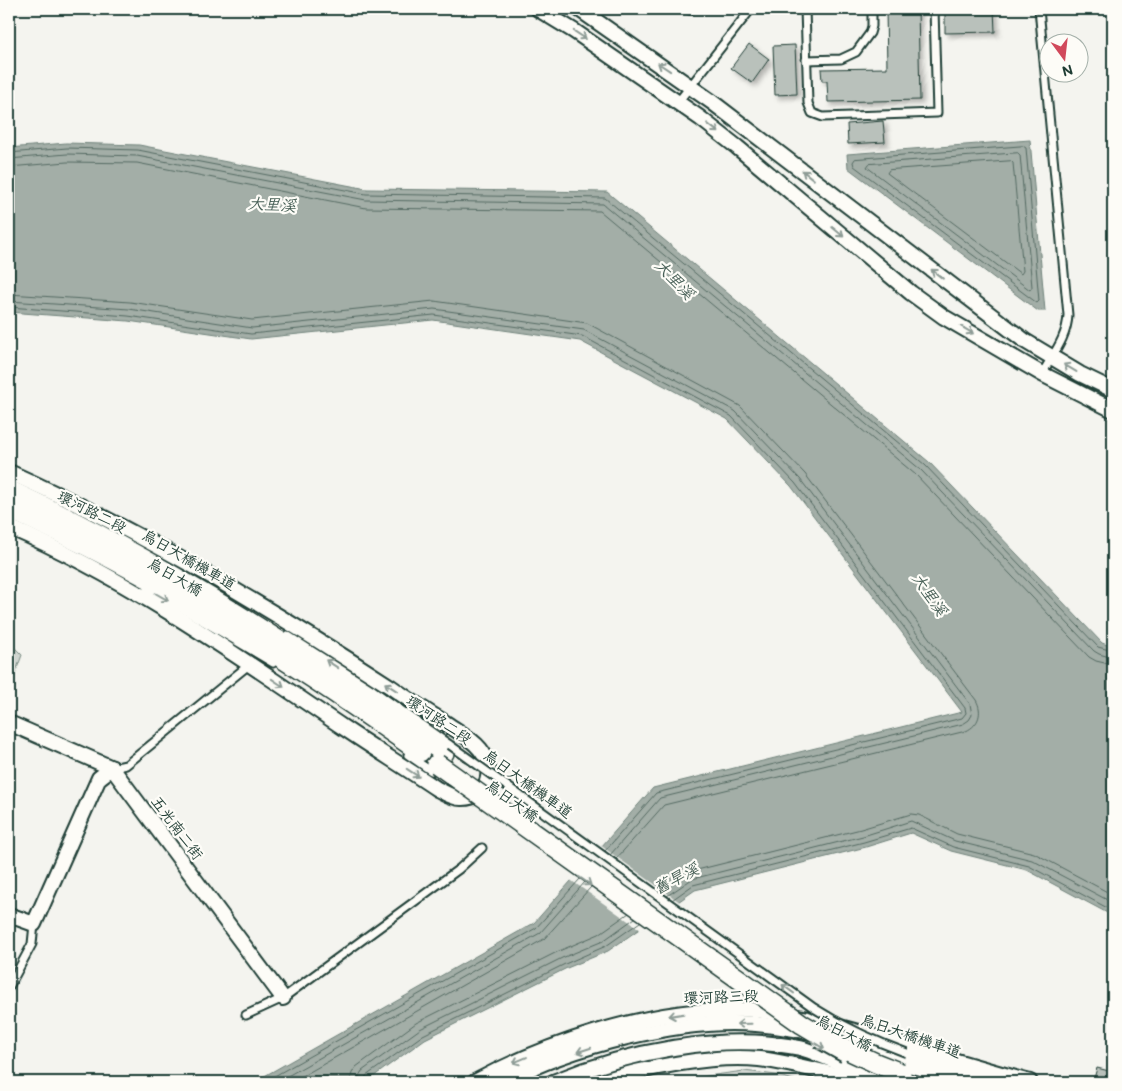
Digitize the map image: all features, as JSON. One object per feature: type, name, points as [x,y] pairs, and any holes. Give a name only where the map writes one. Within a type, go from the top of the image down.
[{"type":"street","points":[[538,9],[574,31],[678,102],[738,147],[910,293],[944,317],[1042,374],[1113,410]]},
{"type":"street","points":[[579,9],[691,86],[1025,341],[1080,374],[1113,390]]},
{"type":"street","name":"環河路二段","points":[[9,472],[59,494],[140,536],[227,585],[380,680],[474,742],[489,764],[489,775],[485,787],[474,796],[461,798],[450,796],[203,632],[117,581],[9,527]]},
{"type":"street","name":"環河路二段","points":[[9,490],[48,517]]},
{"type":"street","points":[[9,509],[48,517]]},
{"type":"street","name":"烏日大橋","points":[[48,517],[125,565],[212,614],[300,669],[367,699],[809,1014],[838,1032],[871,1049],[974,1082]]},
{"type":"street","name":"烏日大橋","points":[[367,699],[802,1024],[835,1044],[867,1060],[930,1082]]},
{"type":"street","name":"五光南二街","points":[[9,723],[112,768],[283,998]]},
{"type":"street","points":[[9,915],[34,924],[99,778],[112,768]]},
{"type":"street","name":"環河路三段","points":[[476,1082],[502,1068],[551,1047],[599,1032],[655,1018],[702,1010],[753,1010],[800,1016],[848,1028],[1030,1082]]},
{"type":"street","name":"環河路三段","points":[[502,1082],[556,1059],[603,1044],[657,1031],[711,1024],[754,1024],[800,1030],[845,1039],[995,1082]]},
{"type":"street","points":[[553,1082],[608,1064],[662,1050],[712,1044],[755,1042],[802,1048],[885,1080]]},
{"type":"street","points":[[600,1082],[668,1066],[713,1059],[757,1059],[800,1066],[864,1082]]},
{"type":"lane","points":[[678,102],[751,9]]},
{"type":"lane","points":[[805,9],[808,103],[812,113],[823,117],[937,113],[934,9]]},
{"type":"lane","points":[[806,60],[841,59],[856,52],[870,33],[872,9]]},
{"type":"lane","points":[[1039,9],[1068,315],[1068,327],[1063,339],[1042,374]]},
{"type":"lane","points":[[9,482],[96,524]]},
{"type":"lane","points":[[9,517],[59,541]]},
{"type":"lane","points":[[144,586],[279,667]]},
{"type":"lane","name":"烏日大橋機車道","points":[[280,631],[367,699],[814,1008],[842,1025],[875,1041],[907,1053],[1007,1082]]},
{"type":"lane","points":[[112,768],[126,765],[250,664]]},
{"type":"lane","points":[[401,750],[440,777]]},
{"type":"lane","points":[[456,789],[480,806]]},
{"type":"lane","points":[[246,1015],[283,998],[459,869],[482,848]]},
{"type":"lane","points":[[9,987],[32,944],[34,924]]},
{"type":"lane","points":[[755,1002],[828,1050],[885,1080]]},
{"type":"shaded area","points":[[9,642],[22,655],[9,690]]},
{"type":"shaded area","points":[[744,1071],[776,1075],[801,1082],[664,1082]]},
{"type":"water","points":[[1030,140],[1045,311],[1038,311],[848,168],[847,154]]},
{"type":"water","points":[[66,143],[139,145],[367,189],[607,192],[929,462],[1102,643],[1113,647],[1113,916],[1027,870],[951,851],[911,833],[866,847],[695,890],[608,951],[567,968],[425,1039],[366,1082],[254,1082],[534,923],[653,788],[962,712],[791,486],[727,419],[580,341],[433,320],[251,339],[128,321],[9,312],[9,148]]},
{"type":"pier","points":[[600,845],[681,903],[641,930],[569,879]]},
{"type":"building","points":[[886,9],[918,9],[920,100],[828,102],[827,81],[822,81],[821,69],[887,68]]},
{"type":"building","points":[[945,9],[994,9],[995,32],[945,33]]},
{"type":"building","points":[[749,44],[769,59],[752,83],[731,68]]},
{"type":"building","points":[[795,45],[797,94],[775,95],[773,46]]},
{"type":"building","points":[[883,121],[885,142],[848,144],[847,124]]},
{"type":"building","points":[[1097,1068],[1113,1072],[1113,1082],[1093,1082]]},
{"type":"water label","name":"大里溪","points":[[272,204]]},
{"type":"water label","name":"大里溪","points":[[675,279]]},
{"type":"water label","name":"大里溪","points":[[930,594]]},
{"type":"water label","name":"舊旱溪","points":[[676,878]]}]
